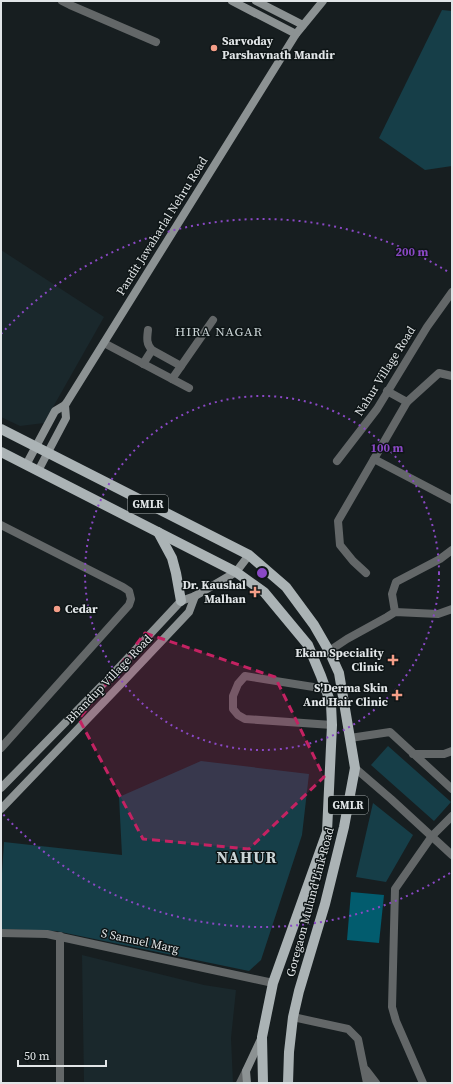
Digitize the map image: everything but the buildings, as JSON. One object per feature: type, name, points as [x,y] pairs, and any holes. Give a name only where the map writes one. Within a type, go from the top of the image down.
[{"type":"main road","name":"GMLR","points":[[1,429],[48,453]]},
{"type":"main road","name":"GMLR","points":[[1,452],[38,471]]},
{"type":"main road","name":"Goregaon Mulund Link Road","points":[[48,453],[249,555],[286,587],[314,625],[329,651],[339,673],[355,768],[344,827],[325,904],[299,991],[293,1017],[289,1052],[288,1083]]},
{"type":"main road","name":"Goregaon Mulund Link Road","points":[[38,471],[236,572],[264,592],[308,645],[326,689],[331,704],[332,725],[327,832],[273,983],[262,1037],[263,1083]]},
{"type":"main road","points":[[158,532],[172,558],[181,601]]},
{"type":"street","points":[[62,1],[156,42]]},
{"type":"street","points":[[232,1],[246,4],[296,34]]},
{"type":"street","points":[[256,1],[303,25]]},
{"type":"street","name":"Pandit Jawaharlal Nehru Road","points":[[38,471],[66,418],[65,405],[296,34],[323,1]]},
{"type":"street","name":"Nahur Village Road","points":[[337,461],[377,409],[427,327],[452,292]]},
{"type":"street","points":[[172,379],[213,320]]},
{"type":"street","points":[[148,330],[148,346],[152,350],[181,366]]},
{"type":"street","points":[[104,343],[189,388]]},
{"type":"street","points":[[143,364],[152,350]]},
{"type":"street","points":[[366,573],[353,561],[340,545],[338,521],[407,402],[440,373],[452,376]]},
{"type":"street","points":[[387,392],[407,402]]},
{"type":"street","points":[[26,465],[55,411],[65,405]]},
{"type":"street","points":[[374,459],[452,500]]},
{"type":"street","points":[[1,525],[123,587],[129,591],[131,599],[129,605],[1,748]]},
{"type":"street","points":[[395,612],[392,594],[396,582],[440,559],[452,550]]},
{"type":"street","points":[[1,788],[111,676],[181,601],[195,596],[236,572],[249,555]]},
{"type":"street","name":"Bhandup Village Road","points":[[1,808],[100,707],[189,612],[195,596]]},
{"type":"street","points":[[329,651],[395,612],[438,614],[452,609]]},
{"type":"street","points":[[144,640],[154,650]]},
{"type":"street","points":[[111,676],[122,684]]},
{"type":"street","points":[[326,689],[245,676],[238,684],[233,696],[233,709],[238,715],[245,719],[332,725]]},
{"type":"street","points":[[90,697],[100,707]]},
{"type":"street","points":[[350,738],[390,732],[452,789]]},
{"type":"street","points":[[49,740],[59,749]]},
{"type":"street","points":[[413,754],[444,754],[452,751]]},
{"type":"street","points":[[355,768],[452,855]]},
{"type":"street","points":[[8,780],[18,791]]},
{"type":"street","points":[[423,1083],[396,1020],[392,1007],[395,889],[432,836],[452,816]]},
{"type":"street","name":"S Samuel Marg","points":[[1,933],[47,934],[60,936],[273,983]]},
{"type":"street","points":[[60,936],[60,1083]]},
{"type":"street","points":[[293,1017],[348,1028],[358,1039],[367,1083]]},
{"type":"street","points":[[240,1083],[262,1037]]},
{"type":"street","points":[[364,1066],[376,1083]]},
{"type":"street","points":[[246,1071],[247,1083]]},
{"type":"highlighted area","points":[[145,633],[275,677],[324,777],[249,849],[143,839],[79,719]]},
{"type":"shaded area","points":[[442,10],[452,11],[452,166],[425,170],[379,138]]},
{"type":"shaded area","points":[[1,250],[104,317],[44,423],[20,426],[1,417]]},
{"type":"shaded area","points":[[388,746],[451,802],[434,821],[371,765]]},
{"type":"shaded area","points":[[201,761],[309,774],[302,835],[261,960],[249,971],[56,931],[1,929],[1,889],[4,842],[122,855],[119,797]]},
{"type":"shaded area","points":[[373,803],[413,835],[386,882],[356,877]]},
{"type":"shaded area","points":[[351,892],[384,895],[379,943],[347,940]]},
{"type":"shaded area","points":[[82,955],[204,985],[236,990],[231,1038],[233,1083],[84,1083]]},
{"type":"place","name":"Sarvoday Parshavnath Mandir","points":[[214,48]]},
{"type":"place","name":"Dr. Kaushal Malhan","points":[[255,592]]},
{"type":"place","name":"Cedar","points":[[57,609]]},
{"type":"place","name":"Ekam Speciality Clinic","points":[[393,660]]},
{"type":"place","name":"S'Derma Skin And Hair Clinic","points":[[397,695]]},
{"type":"district","name":"HIRA NAGAR","points":[[219,331]]},
{"type":"district","name":"NAHUR","points":[[247,857]]}]
